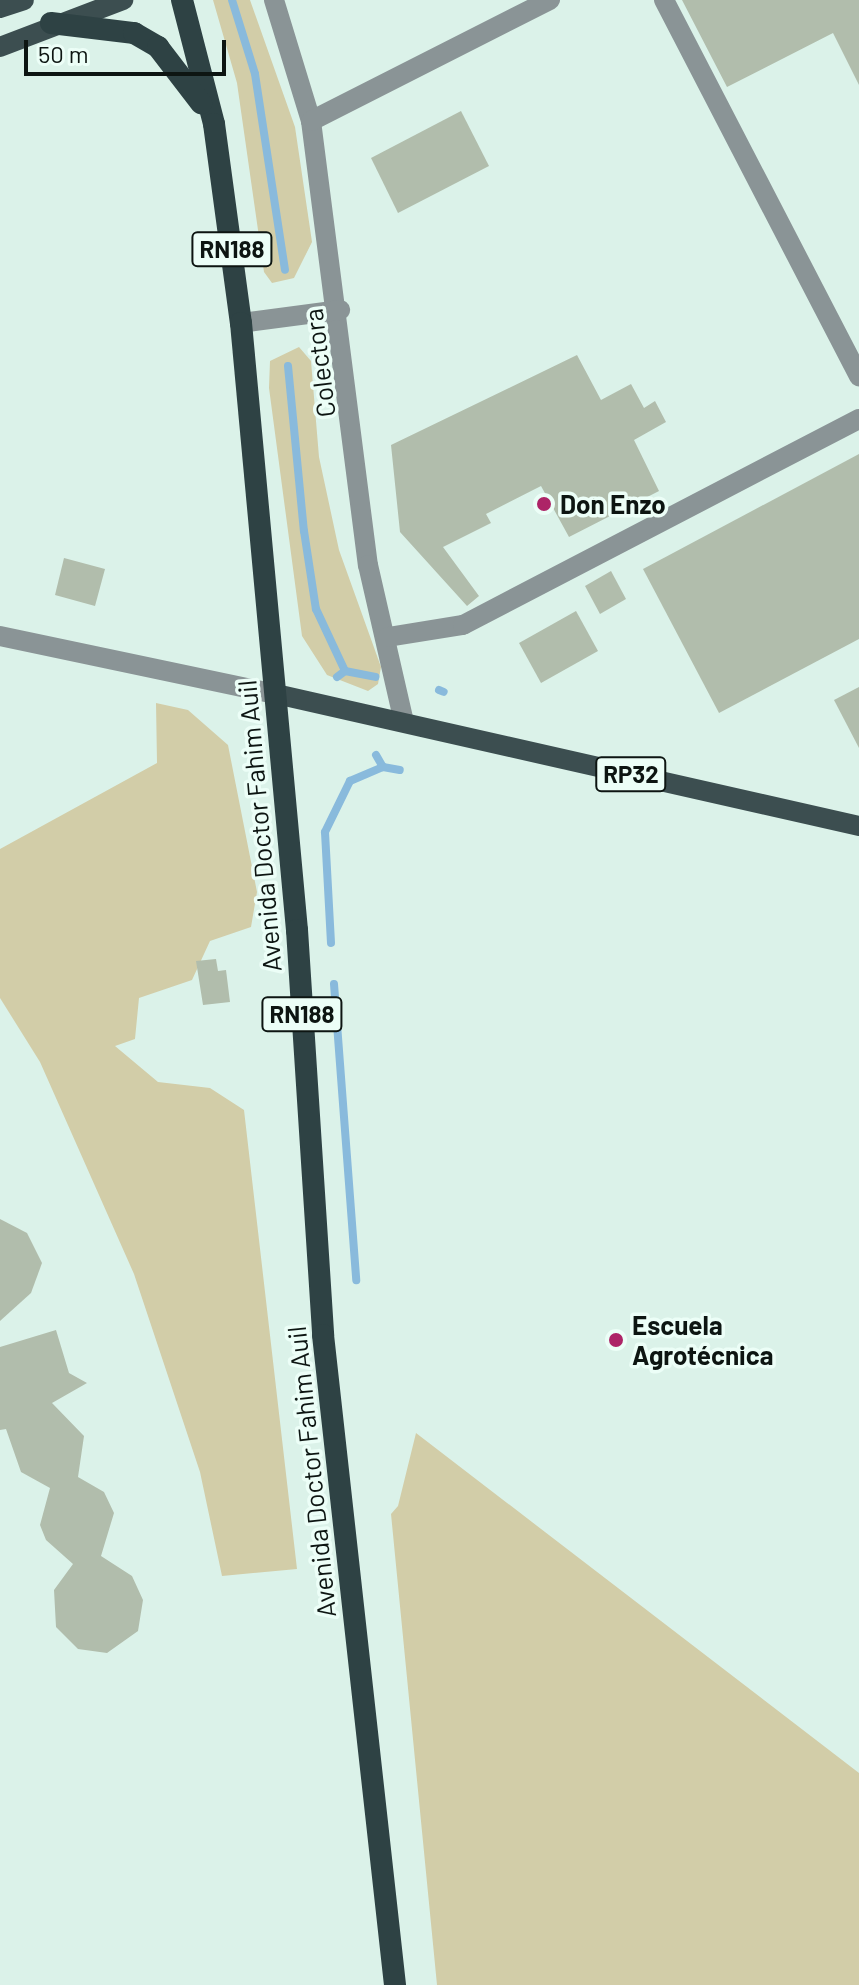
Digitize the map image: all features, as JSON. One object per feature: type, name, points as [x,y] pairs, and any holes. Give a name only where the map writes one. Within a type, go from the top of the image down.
[{"type":"highway","name":"Avenida Doctor Fahim Auil","points":[[182,0],[214,124],[241,323],[276,694],[323,1335],[395,1985]]},
{"type":"highway","points":[[51,23],[110,27],[158,47],[214,124]]},
{"type":"main road","points":[[0,8],[24,0]]},
{"type":"main road","points":[[0,47],[51,23],[123,0]]},
{"type":"main road","name":"RP32","points":[[276,694],[859,826]]},
{"type":"street","name":"Colectora","points":[[274,0],[311,121],[340,310],[368,565],[388,637],[404,722]]},
{"type":"street","points":[[311,121],[550,0]]},
{"type":"street","points":[[664,0],[859,376]]},
{"type":"street","points":[[241,323],[340,310]]},
{"type":"street","points":[[388,637],[463,625],[859,419]]},
{"type":"street","points":[[0,636],[276,694]]},
{"type":"shaded area","points":[[213,0],[250,0],[295,127],[312,242],[294,278],[272,283],[264,272],[237,83]]},
{"type":"shaded area","points":[[299,347],[311,361],[319,457],[339,550],[381,667],[378,684],[368,691],[327,675],[302,636],[269,388],[270,361]]},
{"type":"shaded area","points":[[156,703],[188,710],[228,745],[257,892],[251,927],[210,941],[192,980],[139,998],[135,1039],[115,1046],[158,1082],[210,1088],[244,1110],[297,1569],[222,1576],[200,1472],[134,1274],[40,1062],[0,998],[0,849],[157,763]]},
{"type":"shaded area","points":[[416,1433],[859,1773],[859,1985],[437,1985],[391,1514],[398,1506]]},
{"type":"building","points":[[682,0],[859,0],[859,85],[833,33],[727,87]]},
{"type":"building","points":[[461,111],[489,166],[398,213],[371,158]]},
{"type":"building","points":[[577,355],[601,400],[631,384],[644,408],[655,401],[666,422],[634,440],[659,491],[569,537],[541,486],[486,514],[491,523],[443,547],[479,596],[467,606],[400,532],[391,445]]},
{"type":"building","points":[[859,454],[859,639],[719,713],[643,569]]},
{"type":"building","points":[[64,558],[105,569],[95,606],[55,595]]},
{"type":"building","points":[[611,571],[626,599],[600,614],[585,586]]},
{"type":"building","points":[[576,611],[598,651],[541,683],[519,643]]},
{"type":"building","points":[[859,687],[859,748],[834,700]]},
{"type":"building","points":[[216,959],[218,971],[226,970],[230,1002],[203,1005],[196,961]]},
{"type":"building","points":[[0,1219],[27,1233],[42,1263],[31,1293],[0,1321]]},
{"type":"building","points":[[56,1330],[69,1373],[87,1383],[52,1403],[84,1436],[78,1477],[104,1492],[114,1513],[101,1556],[132,1576],[143,1600],[138,1631],[107,1653],[78,1649],[56,1627],[54,1590],[73,1564],[46,1540],[40,1525],[50,1488],[21,1472],[6,1429],[0,1430],[0,1347]]},
{"type":"waterway","points":[[232,0],[255,74],[285,270]]},
{"type":"waterway","points":[[288,366],[304,531],[316,609],[345,671],[337,677]]},
{"type":"waterway","points":[[345,671],[375,677]]},
{"type":"waterway","points":[[439,690],[444,692]]},
{"type":"waterway","points":[[376,755],[383,767],[400,770]]},
{"type":"waterway","points":[[331,943],[325,832],[350,781],[383,767]]},
{"type":"waterway","points":[[334,984],[356,1280]]},
{"type":"place","name":"Don Enzo","points":[[544,504]]},
{"type":"place","name":"Escuela Agrotécnica","points":[[616,1340]]}]
